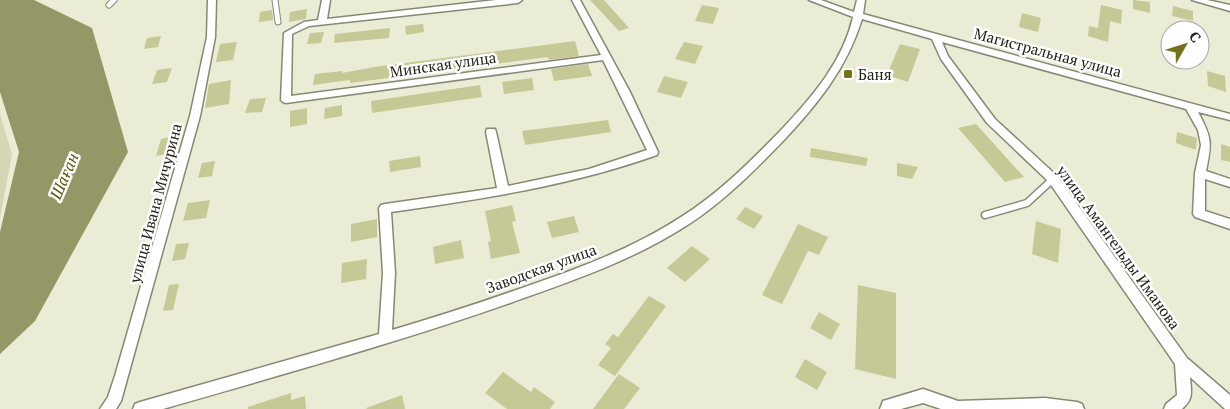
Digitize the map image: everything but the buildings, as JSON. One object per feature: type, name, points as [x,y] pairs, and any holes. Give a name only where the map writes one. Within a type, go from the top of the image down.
[{"type":"street","name":"улица Ивана Мичурина","points":[[107,409],[114,401],[122,376],[195,116],[212,37],[212,0]]},
{"type":"street","points":[[326,0],[322,22],[518,0]]},
{"type":"street","points":[[385,339],[389,273],[385,208],[562,179],[626,163],[653,152],[625,92],[576,0]]},
{"type":"street","name":"Магистральная улица","points":[[813,0],[859,16],[1230,117]]},
{"type":"street","name":"Заводская улица","points":[[140,409],[385,339],[564,279],[605,263],[686,220],[746,171],[802,115],[823,90],[850,43],[859,16],[861,0]]},
{"type":"street","points":[[1196,0],[1230,8]]},
{"type":"street","name":"Минская улица","points":[[322,22],[307,24],[288,33],[286,100],[605,57]]},
{"type":"street","name":"улица Амангельды Иманова","points":[[936,37],[944,57],[990,121],[1052,179],[1182,362],[1230,404]]},
{"type":"street","points":[[1190,106],[1203,130],[1206,145],[1200,173],[1199,214],[1230,224]]},
{"type":"street","points":[[491,132],[503,190]]},
{"type":"street","points":[[1200,173],[1230,183]]},
{"type":"street","points":[[1171,409],[1184,398],[1182,362]]},
{"type":"street","points":[[887,409],[888,406],[923,396],[958,408],[1045,405],[1077,409]]},
{"type":"lane","points":[[109,5],[114,0]]},
{"type":"lane","points":[[275,0],[278,22]]},
{"type":"lane","points":[[985,215],[1026,202],[1052,179]]},
{"type":"shaded area","points":[[0,114],[12,154],[0,218]]},
{"type":"water","name":"Шаған","points":[[0,0],[34,0],[92,28],[128,152],[35,321],[0,354],[0,232],[19,152],[0,92]]},
{"type":"place","name":"Баня","points":[[848,74]]}]
